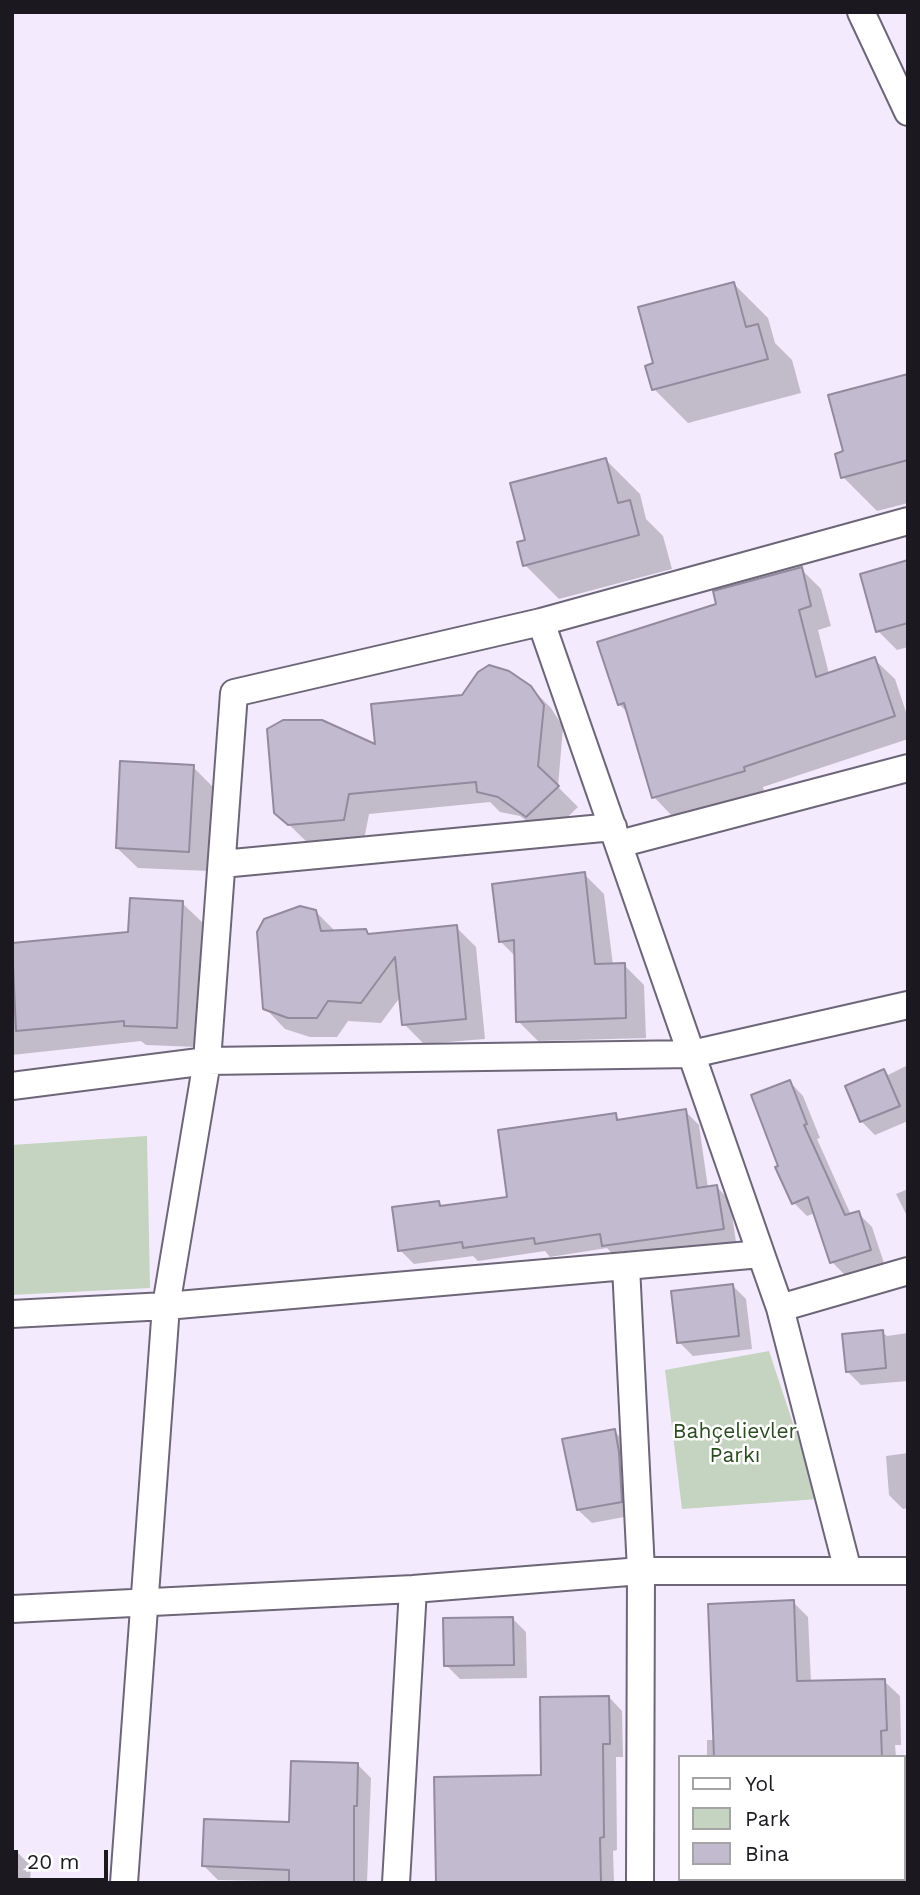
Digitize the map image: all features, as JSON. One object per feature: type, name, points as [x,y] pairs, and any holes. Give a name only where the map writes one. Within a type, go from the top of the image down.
[{"type":"street","points":[[861,12],[908,112]]},
{"type":"street","points":[[124,1883],[166,1306],[207,1061],[234,693],[541,622],[908,521]]},
{"type":"street","points":[[541,622],[780,1308],[848,1571]]},
{"type":"street","points":[[222,864],[616,836],[908,768]]},
{"type":"street","points":[[12,1086],[207,1061],[692,1054],[908,1004]]},
{"type":"street","points":[[12,1314],[166,1306],[761,1254]]},
{"type":"street","points":[[626,1266],[641,1571],[640,1883]]},
{"type":"street","points":[[780,1308],[908,1271]]},
{"type":"street","points":[[12,1609],[413,1589],[641,1571],[908,1572]]},
{"type":"street","points":[[396,1883],[413,1589]]},
{"type":"green space","points":[[147,1136],[150,1288],[12,1295],[12,1145]]},
{"type":"green space","name":"Bahçelievler Parkı","points":[[769,1351],[818,1499],[682,1509],[665,1370]]},
{"type":"building","points":[[734,282],[746,327],[758,324],[768,359],[652,390],[645,366],[653,363],[638,307]]},
{"type":"building","points":[[908,374],[908,460],[841,478],[835,454],[843,451],[828,395]]},
{"type":"building","points":[[606,458],[618,503],[630,500],[639,535],[523,566],[517,542],[525,540],[510,483]]},
{"type":"building","points":[[908,560],[908,623],[876,632],[860,574]]},
{"type":"building","points":[[802,567],[811,606],[799,610],[816,677],[875,657],[895,716],[744,767],[745,771],[652,798],[624,703],[618,705],[597,642],[716,604],[713,591]]},
{"type":"building","points":[[489,665],[509,671],[531,686],[544,705],[538,766],[559,786],[526,817],[498,797],[477,792],[476,782],[349,794],[344,820],[288,825],[274,813],[267,729],[283,720],[322,720],[375,744],[371,704],[462,695],[478,672]]},
{"type":"building","points":[[120,761],[194,765],[189,852],[116,848]]},
{"type":"building","points":[[585,872],[595,964],[625,963],[626,1018],[516,1022],[514,940],[499,942],[492,884]]},
{"type":"building","points":[[130,898],[183,901],[177,1028],[124,1026],[124,1021],[16,1031],[12,943],[128,932]]},
{"type":"building","points":[[300,906],[316,910],[321,931],[366,929],[368,934],[457,925],[466,1019],[402,1025],[395,957],[361,1003],[328,1001],[317,1018],[288,1018],[263,1009],[257,932],[264,919]]},
{"type":"building","points":[[884,1069],[900,1106],[860,1122],[845,1086]]},
{"type":"building","points":[[790,1080],[807,1124],[804,1125],[845,1215],[859,1211],[871,1250],[830,1263],[808,1197],[792,1204],[775,1167],[778,1166],[751,1095]]},
{"type":"building","points":[[686,1109],[697,1188],[717,1185],[724,1229],[602,1246],[600,1234],[535,1244],[534,1238],[463,1248],[462,1242],[398,1251],[392,1207],[439,1201],[440,1206],[507,1197],[498,1130],[616,1113],[617,1120]]},
{"type":"building","points":[[733,1284],[739,1336],[677,1343],[671,1291]]},
{"type":"building","points":[[883,1330],[886,1368],[846,1372],[842,1334]]},
{"type":"building","points":[[615,1429],[622,1502],[577,1510],[562,1439]]},
{"type":"building","points":[[794,1600],[797,1681],[885,1679],[887,1730],[881,1731],[882,1755],[714,1755],[708,1604]]},
{"type":"building","points":[[513,1617],[514,1665],[444,1666],[443,1618]]},
{"type":"building","points":[[609,1696],[610,1744],[603,1744],[604,1837],[600,1838],[601,1883],[436,1883],[434,1777],[541,1775],[540,1697]]},
{"type":"building","points":[[291,1761],[358,1763],[357,1806],[354,1806],[354,1883],[289,1883],[289,1870],[202,1866],[204,1819],[289,1822]]}]
